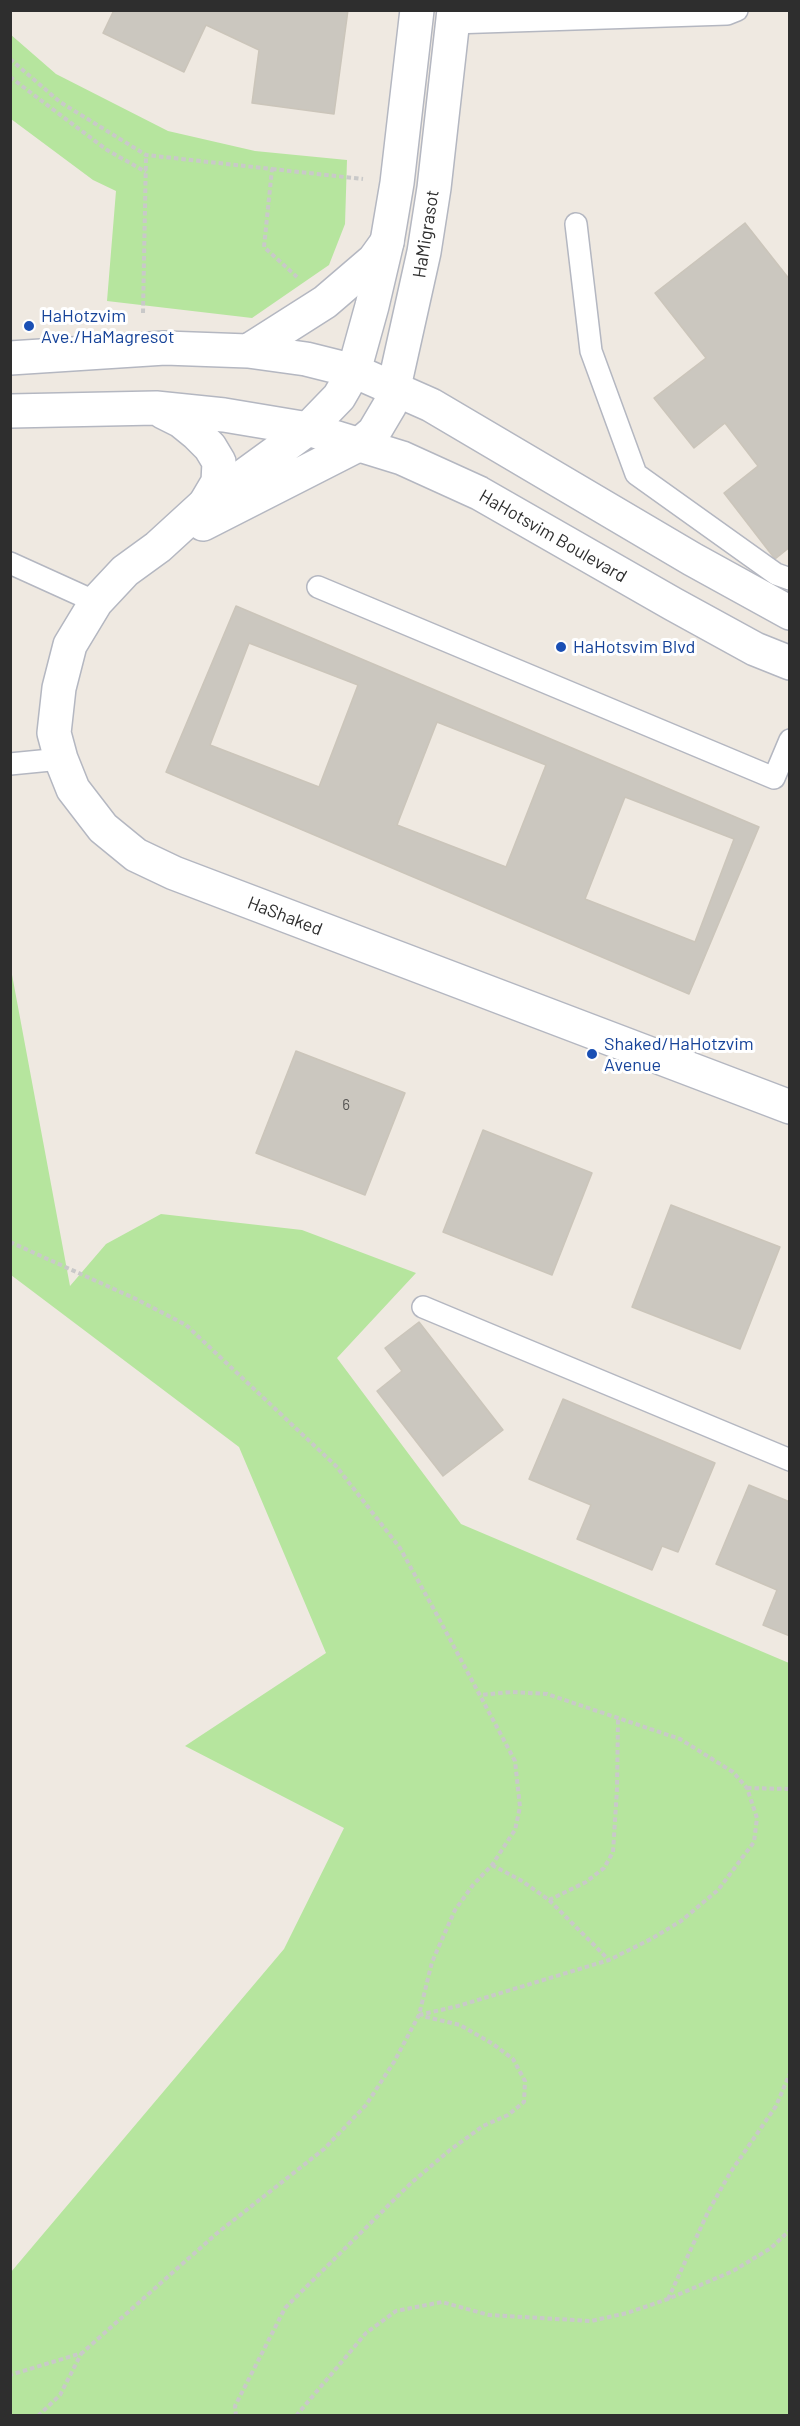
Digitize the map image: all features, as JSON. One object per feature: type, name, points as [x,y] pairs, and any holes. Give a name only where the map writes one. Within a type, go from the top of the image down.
[{"type":"street","name":"HaMigrasot","points":[[308,429],[339,397],[354,371],[372,306],[387,242],[396,183],[417,10]]},
{"type":"street","name":"HaMigrasot","points":[[360,444],[374,432],[383,419],[395,388],[424,252],[434,188],[453,17]]},
{"type":"street","points":[[248,351],[325,302],[374,260],[387,242]]},
{"type":"street","points":[[10,358],[165,348],[248,351],[306,359],[354,371],[431,405],[623,519],[789,613]]},
{"type":"street","points":[[156,408],[181,421],[197,434],[210,447],[219,462],[218,482],[205,504]]},
{"type":"street","name":"HaHotsvim Boulevard","points":[[10,411],[156,408],[224,415],[308,429],[360,444],[402,458],[479,493],[755,649],[789,663]]},
{"type":"street","name":"HaShaked","points":[[308,429],[205,504],[158,547],[125,572],[96,602],[70,645],[59,688],[54,733],[73,789],[104,828],[136,855],[174,873],[788,1108]]},
{"type":"street","name":"HaShaked","points":[[158,547],[360,444]]},
{"type":"lane","points":[[453,17],[727,14],[736,10]]},
{"type":"lane","points":[[576,224],[591,351],[636,474],[776,574],[789,579]]},
{"type":"lane","points":[[10,563],[96,602]]},
{"type":"lane","points":[[318,587],[774,778],[789,740]]},
{"type":"lane","points":[[10,764],[61,759]]},
{"type":"lane","points":[[423,1307],[789,1460]]},
{"type":"path","points":[[10,59],[60,102],[146,155],[396,183]]},
{"type":"path","points":[[10,77],[107,150],[146,172]]},
{"type":"path","points":[[143,350],[146,155]]},
{"type":"path","points":[[272,169],[264,247],[325,302]]},
{"type":"path","points":[[10,1242],[136,1299],[186,1325],[336,1466],[400,1548],[480,1695],[515,1761],[520,1807],[515,1830],[492,1865],[473,1885],[455,1910],[432,1962],[419,2015],[394,2062],[366,2105],[324,2149],[216,2234],[81,2353],[60,2395],[38,2415]]},
{"type":"path","points":[[419,2015],[458,2006],[609,1960],[681,1921],[717,1890],[754,1842],[757,1818],[747,1788],[733,1772],[680,1739],[547,1694],[512,1692],[480,1695]]},
{"type":"path","points":[[549,1900],[586,1882],[603,1868],[613,1852],[618,1719]]},
{"type":"path","points":[[747,1788],[789,1790]]},
{"type":"path","points":[[492,1865],[522,1881],[549,1900],[609,1960]]},
{"type":"path","points":[[236,2415],[235,2406],[285,2308],[411,2183],[483,2126],[508,2115],[524,2102],[525,2081],[513,2060],[493,2044],[460,2025],[419,2015]]},
{"type":"path","points":[[668,2300],[708,2212],[730,2173],[777,2106],[789,2073]]},
{"type":"path","points":[[296,2415],[366,2333],[396,2311],[442,2302],[489,2315],[591,2321],[668,2300],[733,2271],[771,2248],[789,2230]]},
{"type":"path","points":[[10,2375],[81,2353]]},
{"type":"green space","points":[[10,34],[56,74],[168,131],[255,151],[347,160],[345,224],[329,265],[252,318],[107,301],[116,191],[93,180],[11,119]]},
{"type":"green space","points":[[10,964],[70,1286],[106,1244],[161,1214],[302,1230],[416,1273],[337,1358],[461,1524],[789,1663],[789,2415],[11,2415],[11,2272],[284,1949],[344,1828],[185,1746],[326,1653],[239,1447],[11,1275]]},
{"type":"building","points":[[114,10],[348,10],[334,114],[252,103],[259,50],[206,25],[184,72],[103,33]]},
{"type":"building","points":[[745,223],[790,280],[790,547],[775,559],[724,493],[758,466],[725,423],[694,448],[654,398],[706,358],[655,293]]},
{"type":"building","points":[[236,606],[759,827],[689,994],[166,772]]},
{"type":"building","points":[[249,643],[358,685],[319,787],[210,745]]},
{"type":"building","points":[[437,722],[546,765],[506,867],[397,825]]},
{"type":"building","points":[[625,797],[734,839],[695,942],[585,899]]},
{"type":"building","points":[[296,1051],[405,1093],[365,1195],[256,1153]]},
{"type":"building","points":[[483,1130],[592,1173],[552,1275],[443,1232]]},
{"type":"building","points":[[671,1205],[780,1247],[740,1349],[632,1307]]},
{"type":"building","points":[[419,1322],[503,1430],[443,1476],[377,1391],[402,1371],[385,1348]]},
{"type":"building","points":[[563,1399],[715,1463],[678,1552],[662,1546],[652,1570],[577,1539],[591,1505],[529,1479]]},
{"type":"building","points":[[749,1485],[790,1502],[790,1636],[763,1625],[777,1590],[716,1564]]},
{"type":"place","name":"HaHotzvim Ave./HaMagresot","points":[[29,326]]},
{"type":"place","name":"HaHotsvim Blvd","points":[[561,647]]},
{"type":"place","name":"Shaked/HaHotzvim Avenue","points":[[592,1054]]}]
